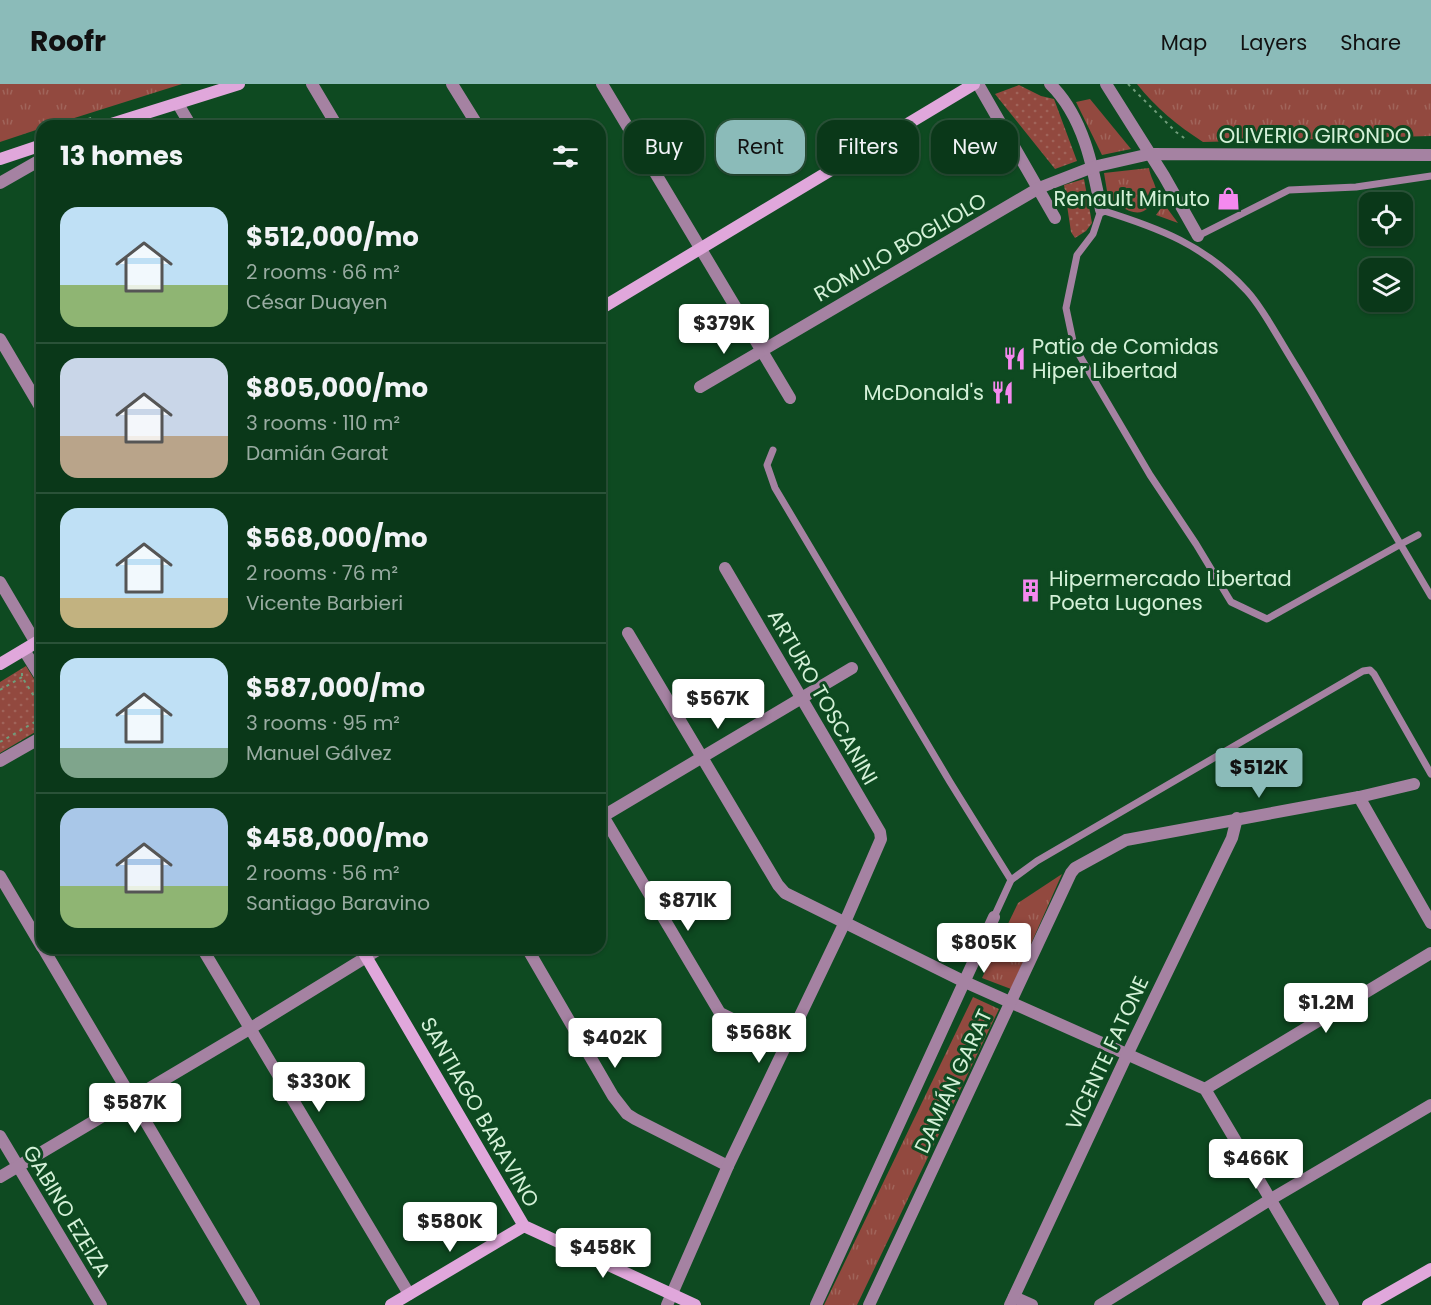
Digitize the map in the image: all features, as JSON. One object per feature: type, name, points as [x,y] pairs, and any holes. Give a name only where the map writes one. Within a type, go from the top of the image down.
[{"type":"main road","points":[[125,120],[239,84]]},
{"type":"main road","points":[[606,305],[976,84]]},
{"type":"main road","points":[[0,159],[36,147]]},
{"type":"main road","points":[[0,664],[36,643]]},
{"type":"main road","name":"SANTIAGO BARAVINO","points":[[365,954],[524,1226],[669,1300],[695,1305]]},
{"type":"main road","points":[[391,1305],[524,1226]]},
{"type":"main road","points":[[1368,1305],[1431,1269]]},
{"type":"street","points":[[312,84],[333,120]]},
{"type":"street","points":[[453,84],[474,120]]},
{"type":"street","points":[[602,84],[790,398]]},
{"type":"street","points":[[976,84],[1055,218]]},
{"type":"street","points":[[1050,84],[1068,103],[1072,112],[1093,167],[1101,210]]},
{"type":"street","points":[[1106,84],[1198,236]]},
{"type":"street","points":[[178,104],[187,120]]},
{"type":"street","name":"OLIVERIO GIRONDO","points":[[1093,167],[1150,154],[1431,155]]},
{"type":"street","points":[[0,183],[36,162]]},
{"type":"street","name":"ROMULO BOGLIOLO","points":[[700,387],[1039,188],[1093,167]]},
{"type":"street","points":[[0,339],[36,400]]},
{"type":"street","name":"ARTURO TOSCANINI","points":[[725,567],[880,832],[881,839],[878,848],[845,922]]},
{"type":"street","points":[[0,582],[36,636]]},
{"type":"street","points":[[628,633],[778,885],[793,898],[965,982],[1205,1089],[1333,1305]]},
{"type":"street","points":[[24,650],[36,669]]},
{"type":"street","points":[[606,812],[702,758],[852,668]]},
{"type":"street","points":[[0,761],[36,740]]},
{"type":"street","points":[[1237,818],[1359,797],[1414,784]]},
{"type":"street","points":[[1359,797],[1431,923]]},
{"type":"street","name":"DAMIÁN GARAT","points":[[869,1305],[1071,873],[1075,868],[1126,840],[1237,818]]},
{"type":"street","name":"VICENTE FATONE","points":[[1012,1301],[1232,838],[1237,818]]},
{"type":"street","points":[[606,823],[720,1012],[785,1045]]},
{"type":"street","points":[[0,876],[36,937]]},
{"type":"street","name":"DAMIÁN GARAT","points":[[816,1305],[994,917]]},
{"type":"street","points":[[669,1300],[728,1166],[845,922]]},
{"type":"street","points":[[1205,1089],[1431,952]]},
{"type":"street","points":[[46,954],[254,1305]]},
{"type":"street","points":[[206,954],[409,1294]]},
{"type":"street","points":[[0,1177],[250,1028],[361,954]]},
{"type":"street","points":[[530,954],[613,1096],[627,1114],[728,1166]]},
{"type":"street","points":[[1100,1305],[1270,1199],[1431,1105]]},
{"type":"street","name":"GABINO EZEIZA","points":[[0,1136],[101,1305]]},
{"type":"street","points":[[1012,1301],[1032,1305]]},
{"type":"lane","points":[[1198,236],[1289,190],[1356,188],[1431,176]]},
{"type":"lane","points":[[1418,535],[1401,544],[1267,619],[1250,613],[1231,602],[1150,475],[1074,346],[1066,308],[1077,255],[1093,234],[1101,210],[1147,224],[1187,242],[1248,291],[1268,319],[1401,544],[1431,596]]},
{"type":"lane","points":[[773,450],[767,465],[775,488],[950,783],[1011,880]]},
{"type":"lane","points":[[994,917],[1011,880],[1037,861],[1363,671],[1370,670],[1374,674],[1431,774]]},
{"type":"path","points":[[1128,84],[1176,132],[1203,154]]},
{"type":"path","points":[[0,690],[22,677],[36,699]]},
{"type":"path","points":[[0,742],[36,721]]},
{"type":"green space","points":[[0,84],[182,84],[68,120],[36,120],[36,130],[0,142]]},
{"type":"green space","points":[[1137,84],[1431,84],[1431,136],[1203,142],[1167,116]]},
{"type":"green space","points":[[1019,85],[1041,96],[1054,99],[1077,161],[1055,169],[995,94]]},
{"type":"green space","points":[[1090,99],[1131,149],[1102,155],[1076,102]]},
{"type":"green space","points":[[1149,168],[1156,195],[1144,211],[1133,212],[1108,197],[1104,173]]},
{"type":"green space","points":[[1084,179],[1092,223],[1086,231],[1075,238],[1071,232],[1064,185]]},
{"type":"green space","points":[[1164,204],[1178,223],[1156,215]]},
{"type":"green space","points":[[26,666],[36,682],[36,732],[0,753],[0,682]]},
{"type":"green space","points":[[1062,874],[1011,989],[982,978],[1018,903]]},
{"type":"green space","points":[[973,997],[999,1009],[857,1305],[824,1305]]},
{"type":"place","name":"Renault Minuto","points":[[1228,198]]},
{"type":"place","name":"Patio de Comidas Hiper Libertad","points":[[1014,358]]},
{"type":"place","name":"McDonald's","points":[[1002,392]]},
{"type":"place","name":"Hipermercado Libertad Poeta Lugones","points":[[1031,590]]}]
